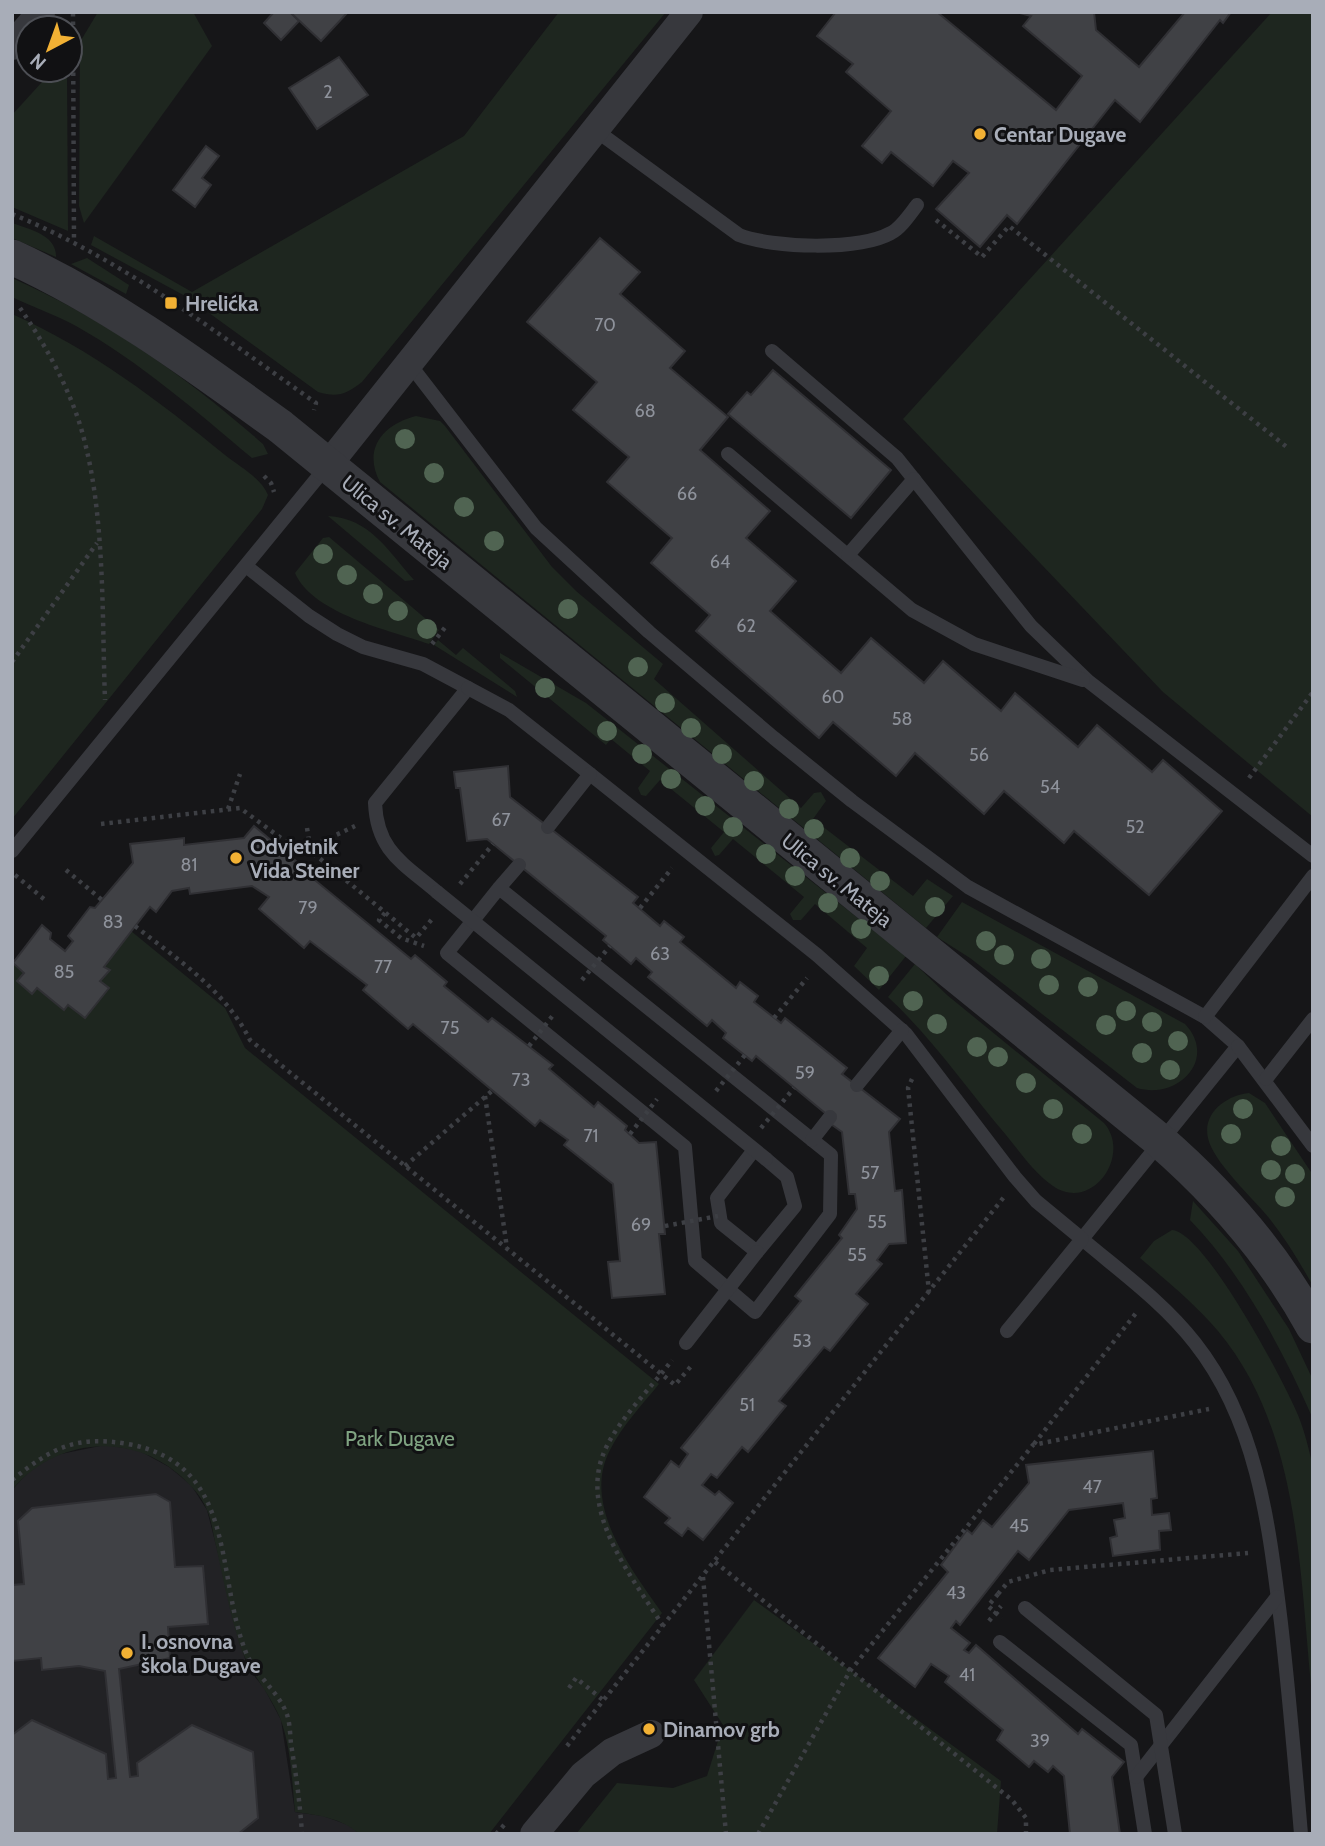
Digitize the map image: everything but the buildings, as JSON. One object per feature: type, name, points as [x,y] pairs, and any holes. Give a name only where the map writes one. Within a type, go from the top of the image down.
[{"type":"street","points":[[12,46],[41,12]]},
{"type":"street","name":"Ulica sv. Mateja","points":[[328,465],[689,12]]},
{"type":"street","name":"Ulica sv. Mateja","points":[[12,257],[80,290],[167,344],[328,465],[1159,1140],[1216,1194],[1265,1252],[1313,1326]]},
{"type":"street","points":[[534,1834],[583,1775],[612,1752],[651,1734]]},
{"type":"lane","points":[[594,129],[739,235],[761,244],[812,246],[874,240],[893,232],[917,205]]},
{"type":"lane","points":[[772,351],[897,458],[1031,626],[1088,681],[1313,856]]},
{"type":"lane","points":[[408,362],[536,528],[649,632],[852,801],[974,891],[1205,1017],[1238,1046],[1266,1079],[1313,1146]]},
{"type":"lane","points":[[728,454],[912,610],[974,644],[1088,681]]},
{"type":"lane","points":[[12,851],[328,465]]},
{"type":"lane","points":[[848,555],[914,479]]},
{"type":"lane","points":[[246,566],[337,634],[363,647],[423,664],[509,710],[817,955],[902,1030],[945,1082],[1014,1177],[1036,1201],[1169,1314],[1196,1344],[1214,1372],[1254,1462],[1269,1531],[1301,1834]]},
{"type":"lane","points":[[468,688],[375,803],[376,828],[392,855],[788,1177],[795,1206],[686,1343]]},
{"type":"lane","points":[[548,827],[590,774]]},
{"type":"lane","points":[[499,888],[831,1155],[830,1214],[755,1312],[695,1261],[685,1147],[447,953],[499,888],[519,865]]},
{"type":"lane","points":[[1205,1017],[1313,876]]},
{"type":"lane","points":[[1266,1079],[1313,1019]]},
{"type":"lane","points":[[857,1086],[902,1030]]},
{"type":"lane","points":[[1007,1331],[1159,1140],[1238,1046]]},
{"type":"lane","points":[[812,1140],[830,1118]]},
{"type":"lane","points":[[751,1147],[717,1198],[718,1216],[721,1223],[757,1252]]},
{"type":"lane","points":[[1136,1777],[1278,1597]]},
{"type":"lane","points":[[1026,1608],[1156,1715],[1175,1834]]},
{"type":"lane","points":[[1000,1642],[1131,1745],[1145,1834]]},
{"type":"path","points":[[73,12],[74,243]]},
{"type":"path","points":[[917,205],[982,257],[1009,226],[1288,448]]},
{"type":"path","points":[[20,308],[38,334],[85,442],[97,543],[105,710],[114,699]]},
{"type":"path","points":[[264,476],[280,490]]},
{"type":"path","points":[[271,483],[272,500]]},
{"type":"path","points":[[12,663],[97,543]]},
{"type":"path","points":[[1246,782],[1313,691]]},
{"type":"path","points":[[228,809],[240,774]]},
{"type":"path","points":[[101,824],[240,808],[299,852],[358,824]]},
{"type":"path","points":[[307,828],[308,847],[407,930]]},
{"type":"path","points":[[640,908],[672,868]]},
{"type":"path","points":[[66,870],[102,900]]},
{"type":"path","points":[[12,872],[44,899]]},
{"type":"path","points":[[385,913],[379,920],[401,938]]},
{"type":"path","points":[[135,926],[214,989],[238,1016],[250,1040],[662,1374]]},
{"type":"path","points":[[774,1018],[808,978]]},
{"type":"path","points":[[702,1108],[745,1055]]},
{"type":"path","points":[[912,1079],[908,1088],[929,1292]]},
{"type":"path","points":[[630,1134],[671,1082]]},
{"type":"path","points":[[751,1147],[794,1088]]},
{"type":"path","points":[[405,1166],[493,1090]]},
{"type":"path","points":[[485,1096],[508,1249]]},
{"type":"path","points":[[562,1752],[1006,1194]]},
{"type":"path","points":[[664,1226],[718,1216]]},
{"type":"path","points":[[758,1834],[850,1671],[1033,1445],[1139,1308]]},
{"type":"path","points":[[663,1626],[624,1564],[606,1527],[600,1508],[598,1477],[604,1451],[686,1343]]},
{"type":"path","points":[[1033,1445],[1219,1407]]},
{"type":"path","points":[[12,1480],[52,1450],[102,1439],[149,1448],[181,1465],[197,1483],[212,1507],[245,1651],[286,1712],[299,1793],[302,1834]]},
{"type":"path","points":[[998,1594],[1008,1582],[1050,1570],[1259,1552]]},
{"type":"path","points":[[715,1562],[1012,1800],[1026,1818],[1026,1834]]},
{"type":"path","points":[[703,1576],[726,1834]]},
{"type":"path","points":[[569,1688],[576,1678],[603,1700]]},
{"type":"path","points":[[496,1834],[513,1813]]},
{"type":"shaded area","name":"I. osnovna škola Dugave","points":[[105,1445],[138,1450],[169,1467],[191,1485],[207,1510],[247,1667],[264,1688],[281,1720],[295,1812],[323,1816],[351,1826],[359,1834],[12,1834],[12,1490],[30,1470],[56,1455]]},
{"type":"green space","points":[[98,12],[193,12],[212,46],[84,223],[79,206],[80,84],[84,84],[84,35]]},
{"type":"green space","points":[[559,12],[666,12],[362,382],[346,392],[331,395],[318,392],[187,297],[91,245],[94,236],[192,292],[464,136]]},
{"type":"green space","points":[[1272,12],[1313,12],[1313,817],[1163,692],[903,419]]},
{"type":"green space","points":[[40,84],[67,84],[68,231],[12,207],[12,115]]},
{"type":"green space","points":[[12,223],[47,238],[55,249],[56,257],[12,238]]},
{"type":"green space","points":[[87,258],[129,285],[126,294],[71,264]]},
{"type":"green space","points":[[12,278],[80,312],[144,351],[234,419],[263,444],[268,454],[252,458],[123,355],[61,318],[12,297]]},
{"type":"green space","points":[[12,314],[69,343],[123,377],[249,473],[268,495],[262,509],[12,819]]},
{"type":"green space","points":[[416,416],[440,421],[445,426],[552,567],[576,591],[663,664],[654,679],[801,808],[814,793],[821,792],[826,801],[813,819],[913,896],[927,879],[953,896],[926,928],[380,482],[374,458],[379,439],[394,425]]},
{"type":"green space","points":[[328,516],[343,518],[367,529],[414,580],[405,581]]},
{"type":"green space","points":[[329,537],[439,630],[429,644],[354,619],[335,610],[304,587],[295,573],[323,538]]},
{"type":"green space","points":[[438,640],[456,655],[463,648],[515,691],[517,697],[434,645]]},
{"type":"green space","points":[[500,653],[586,703],[906,956],[879,990],[854,966],[867,948],[815,904],[801,920],[793,920],[790,914],[804,897],[733,839],[715,856],[711,848],[724,832],[660,780],[646,796],[641,795],[638,788],[650,771],[611,739],[606,745],[500,658]]},
{"type":"green space","points":[[962,902],[1185,1024],[1194,1037],[1197,1050],[1195,1063],[1189,1074],[1166,1088],[1137,1088],[970,958],[937,937]]},
{"type":"green space","name":"Park Dugave","points":[[131,931],[225,1008],[245,1048],[659,1384],[626,1424],[610,1450],[603,1471],[602,1493],[614,1536],[637,1577],[662,1613],[489,1834],[359,1834],[337,1821],[295,1812],[284,1729],[270,1698],[242,1650],[207,1510],[194,1490],[177,1473],[136,1451],[91,1447],[48,1460],[29,1473],[12,1490],[12,963],[24,973],[18,981],[37,988],[63,1010],[68,1005],[85,1018],[109,989],[100,981],[110,970],[104,967]]},
{"type":"green space","points":[[915,964],[947,995],[1104,1123],[1111,1136],[1113,1150],[1104,1177],[1094,1186],[1081,1192],[1068,1192],[1053,1186],[1040,1175],[935,1047],[888,997]]},
{"type":"green space","points":[[1249,1093],[1265,1103],[1313,1175],[1313,1286],[1281,1234],[1225,1169],[1211,1148],[1207,1129],[1213,1113],[1225,1101]]},
{"type":"green space","points":[[1193,1201],[1238,1251],[1289,1329],[1313,1380],[1313,1419],[1260,1314],[1228,1265],[1190,1220]]},
{"type":"green space","points":[[1172,1230],[1186,1237],[1204,1255],[1223,1281],[1261,1343],[1305,1434],[1313,1467],[1313,1704],[1299,1558],[1282,1461],[1267,1415],[1246,1371],[1218,1331],[1140,1258],[1154,1241]]},
{"type":"green space","points":[[754,1600],[1001,1781],[997,1834],[576,1834],[617,1783],[673,1788],[707,1776],[723,1725],[694,1680]]},
{"type":"place","name":"Centar Dugave","points":[[980,134]]},
{"type":"place","name":"Hrelićka","points":[[171,303]]},
{"type":"place","name":"Odvjetnik Vida Steiner","points":[[236,858]]},
{"type":"place","name":"I. osnovna škola Dugave","points":[[127,1653]]},
{"type":"place","name":"Dinamov grb","points":[[649,1729]]}]
